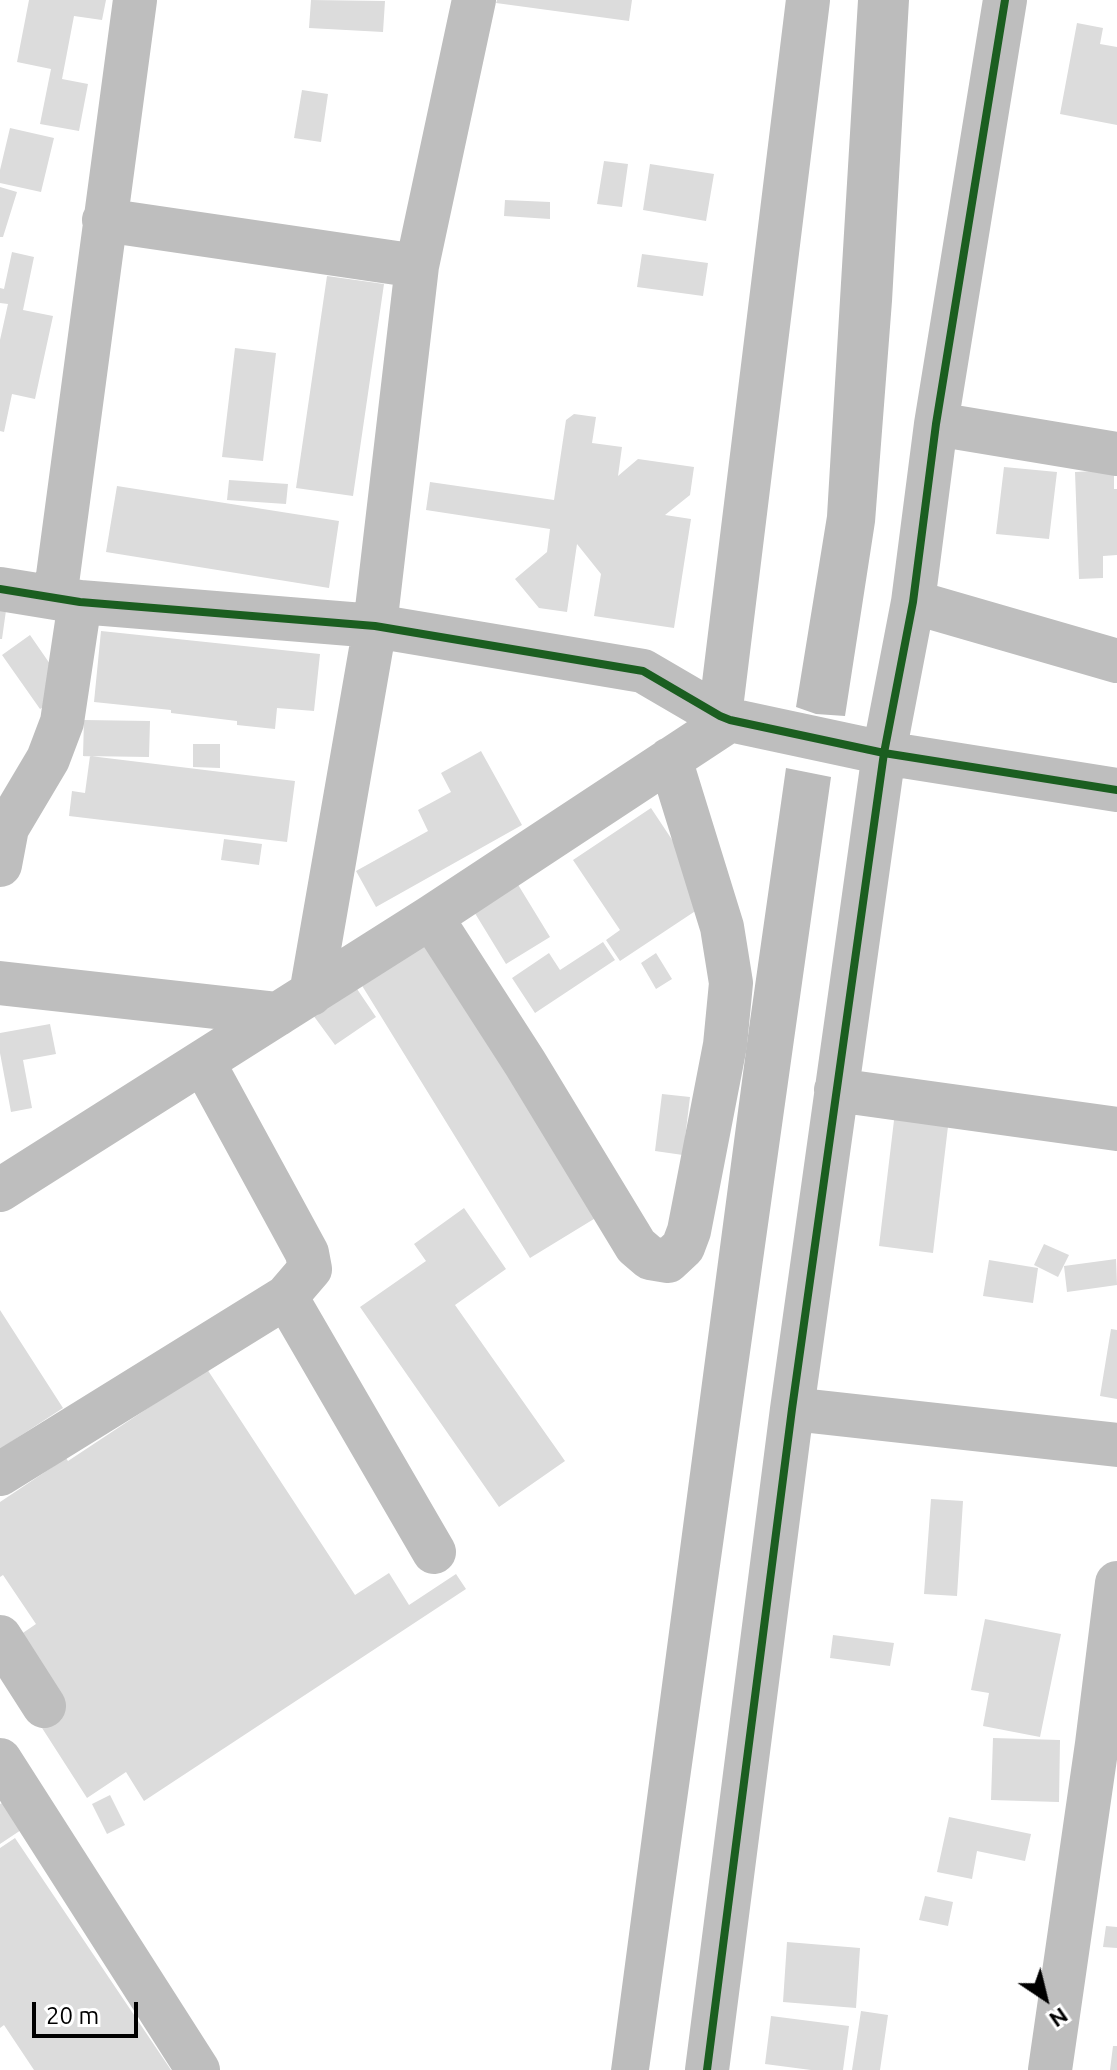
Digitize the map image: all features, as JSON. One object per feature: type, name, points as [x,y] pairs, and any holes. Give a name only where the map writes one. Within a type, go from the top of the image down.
[{"type":"street","points":[[0,865],[7,828],[48,759],[62,722],[67,600],[104,220],[135,0]]},
{"type":"street","points":[[294,1004],[375,626],[417,266],[474,0]]},
{"type":"street","points":[[0,1190],[431,917],[670,759],[725,718],[808,0]]},
{"type":"street","points":[[707,2070],[792,1409],[884,753],[913,602],[936,424],[1005,0]]},
{"type":"street","points":[[104,220],[417,266]]},
{"type":"street","points":[[936,424],[1117,454]]},
{"type":"street","points":[[0,589],[67,600],[375,626],[643,671],[725,718],[884,753],[1117,790]]},
{"type":"street","points":[[913,602],[1117,661]]},
{"type":"street","points":[[431,917],[525,1063],[636,1246],[650,1258],[668,1261],[683,1247],[689,1231],[725,1045],[731,983],[722,927],[670,759]]},
{"type":"street","points":[[0,983],[294,1004]]},
{"type":"street","points":[[0,1474],[286,1297],[310,1269],[307,1253],[203,1062]]},
{"type":"street","points":[[836,1090],[1117,1129]]},
{"type":"street","points":[[286,1297],[434,1552]]},
{"type":"street","points":[[792,1409],[1117,1445]]},
{"type":"street","points":[[1050,2070],[1107,1746],[1117,1583]]},
{"type":"street","points":[[0,1637],[44,1706]]},
{"type":"street","points":[[0,1760],[198,2070]]},
{"type":"shaded area","points":[[858,0],[909,0],[892,301],[875,522],[845,716],[816,714],[796,707],[827,516]]},
{"type":"shaded area","points":[[786,768],[831,777],[649,2070],[611,2070],[749,1028]]},
{"type":"building","points":[[29,0],[106,0],[102,20],[74,16],[62,79],[88,84],[79,131],[40,124],[51,69],[17,62]]},
{"type":"building","points":[[311,0],[385,1],[383,32],[309,28]]},
{"type":"building","points":[[497,0],[632,0],[629,21],[496,3]]},
{"type":"building","points":[[1077,23],[1103,28],[1100,44],[1117,47],[1117,125],[1060,114]]},
{"type":"building","points":[[302,90],[328,94],[321,142],[294,138]]},
{"type":"building","points":[[10,128],[54,138],[41,192],[0,183]]},
{"type":"building","points":[[604,161],[628,164],[622,207],[597,204]]},
{"type":"building","points":[[650,164],[714,174],[706,221],[643,210]]},
{"type":"building","points":[[0,187],[17,192],[3,237],[0,237]]},
{"type":"building","points":[[505,200],[550,202],[550,219],[504,216]]},
{"type":"building","points":[[12,252],[34,257],[23,310],[53,316],[35,399],[12,394],[4,432],[0,431],[0,340],[8,304],[0,303],[0,288],[4,289]]},
{"type":"building","points":[[642,254],[708,263],[703,296],[637,287]]},
{"type":"building","points":[[327,276],[384,284],[353,496],[296,488]]},
{"type":"building","points":[[235,348],[276,353],[263,461],[222,457]]},
{"type":"building","points":[[574,414],[596,417],[592,443],[622,447],[618,476],[638,459],[694,467],[690,495],[665,515],[691,519],[674,628],[594,616],[601,574],[577,544],[567,612],[539,608],[515,579],[547,552],[550,529],[426,510],[430,482],[554,500],[566,420]]},
{"type":"building","points":[[1004,467],[1057,472],[1049,539],[996,534]]},
{"type":"building","points":[[1114,470],[1117,555],[1103,556],[1103,578],[1079,579],[1075,472]]},
{"type":"building","points":[[229,480],[288,484],[286,504],[227,500]]},
{"type":"building","points":[[117,486],[339,521],[329,588],[106,552]]},
{"type":"building","points":[[0,595],[8,596],[2,639],[0,639]]},
{"type":"building","points":[[101,631],[320,654],[314,711],[277,708],[275,729],[171,713],[171,710],[94,702]]},
{"type":"building","points":[[30,635],[68,690],[40,709],[2,655]]},
{"type":"building","points":[[84,720],[150,721],[149,757],[83,756]]},
{"type":"building","points":[[193,744],[220,744],[220,768],[193,767]]},
{"type":"building","points":[[481,751],[522,825],[376,907],[356,871],[428,831],[418,810],[451,792],[441,773]]},
{"type":"building","points":[[90,756],[295,781],[287,842],[69,816],[72,791],[85,793]]},
{"type":"building","points":[[651,808],[712,900],[620,961],[606,940],[620,930],[573,860]]},
{"type":"building","points":[[224,839],[262,844],[259,865],[221,860]]},
{"type":"building","points":[[517,883],[550,937],[506,964],[473,910]]},
{"type":"building","points":[[437,937],[607,1211],[530,1258],[361,984]]},
{"type":"building","points":[[603,942],[615,960],[535,1013],[512,978],[549,953],[560,970]]},
{"type":"building","points":[[656,953],[672,979],[656,989],[641,963]]},
{"type":"building","points":[[355,986],[376,1017],[335,1045],[313,1015]]},
{"type":"building","points":[[50,1024],[56,1054],[23,1060],[32,1108],[11,1112],[0,1053],[0,1033]]},
{"type":"building","points":[[662,1094],[690,1097],[683,1155],[655,1151]]},
{"type":"building","points":[[895,1112],[949,1118],[933,1253],[879,1246]]},
{"type":"building","points":[[464,1208],[506,1269],[455,1305],[565,1461],[499,1507],[360,1307],[426,1261],[414,1244]]},
{"type":"building","points":[[1044,1244],[1069,1255],[1058,1277],[1034,1265]]},
{"type":"building","points":[[1116,1259],[1117,1285],[1067,1292],[1064,1266]]},
{"type":"building","points":[[989,1260],[1038,1268],[1033,1303],[983,1296]]},
{"type":"building","points":[[0,1310],[63,1408],[0,1449]]},
{"type":"building","points":[[1111,1329],[1117,1330],[1117,1399],[1100,1396]]},
{"type":"building","points":[[207,1369],[355,1595],[389,1573],[409,1605],[456,1574],[466,1589],[144,1801],[126,1772],[87,1798],[17,1689],[11,1641],[36,1624],[3,1575],[0,1577],[0,1502]]},
{"type":"building","points":[[931,1499],[963,1501],[957,1596],[924,1594]]},
{"type":"building","points":[[985,1619],[1061,1634],[1040,1737],[983,1726],[989,1693],[971,1690]]},
{"type":"building","points":[[833,1635],[894,1643],[890,1666],[830,1658]]},
{"type":"building","points":[[993,1738],[1060,1740],[1059,1802],[991,1800]]},
{"type":"building","points":[[110,1795],[125,1825],[107,1834],[92,1804]]},
{"type":"building","points":[[4,1802],[21,1830],[0,1844],[0,1804]]},
{"type":"building","points":[[949,1817],[1031,1834],[1025,1861],[977,1851],[972,1879],[937,1872]]},
{"type":"building","points":[[15,1838],[171,2070],[34,2070],[4,2025],[0,2028],[0,1848]]},
{"type":"building","points":[[925,1896],[953,1902],[948,1926],[919,1920]]},
{"type":"building","points":[[1106,1926],[1117,1927],[1117,1948],[1103,1947]]},
{"type":"building","points":[[787,1942],[860,1948],[856,2008],[783,2002]]},
{"type":"building","points":[[861,2011],[888,2015],[880,2070],[852,2070]]},
{"type":"building","points":[[771,2016],[849,2026],[843,2070],[811,2070],[765,2064]]},
{"type":"building","points":[[1113,2046],[1117,2046],[1117,2070],[1110,2070]]},
{"type":"cycle path","points":[[707,2070],[792,1409],[884,753],[913,602],[936,424],[1005,0]]},
{"type":"cycle path","points":[[0,589],[80,602],[375,626],[643,671],[730,720],[884,753],[1117,790]]}]
